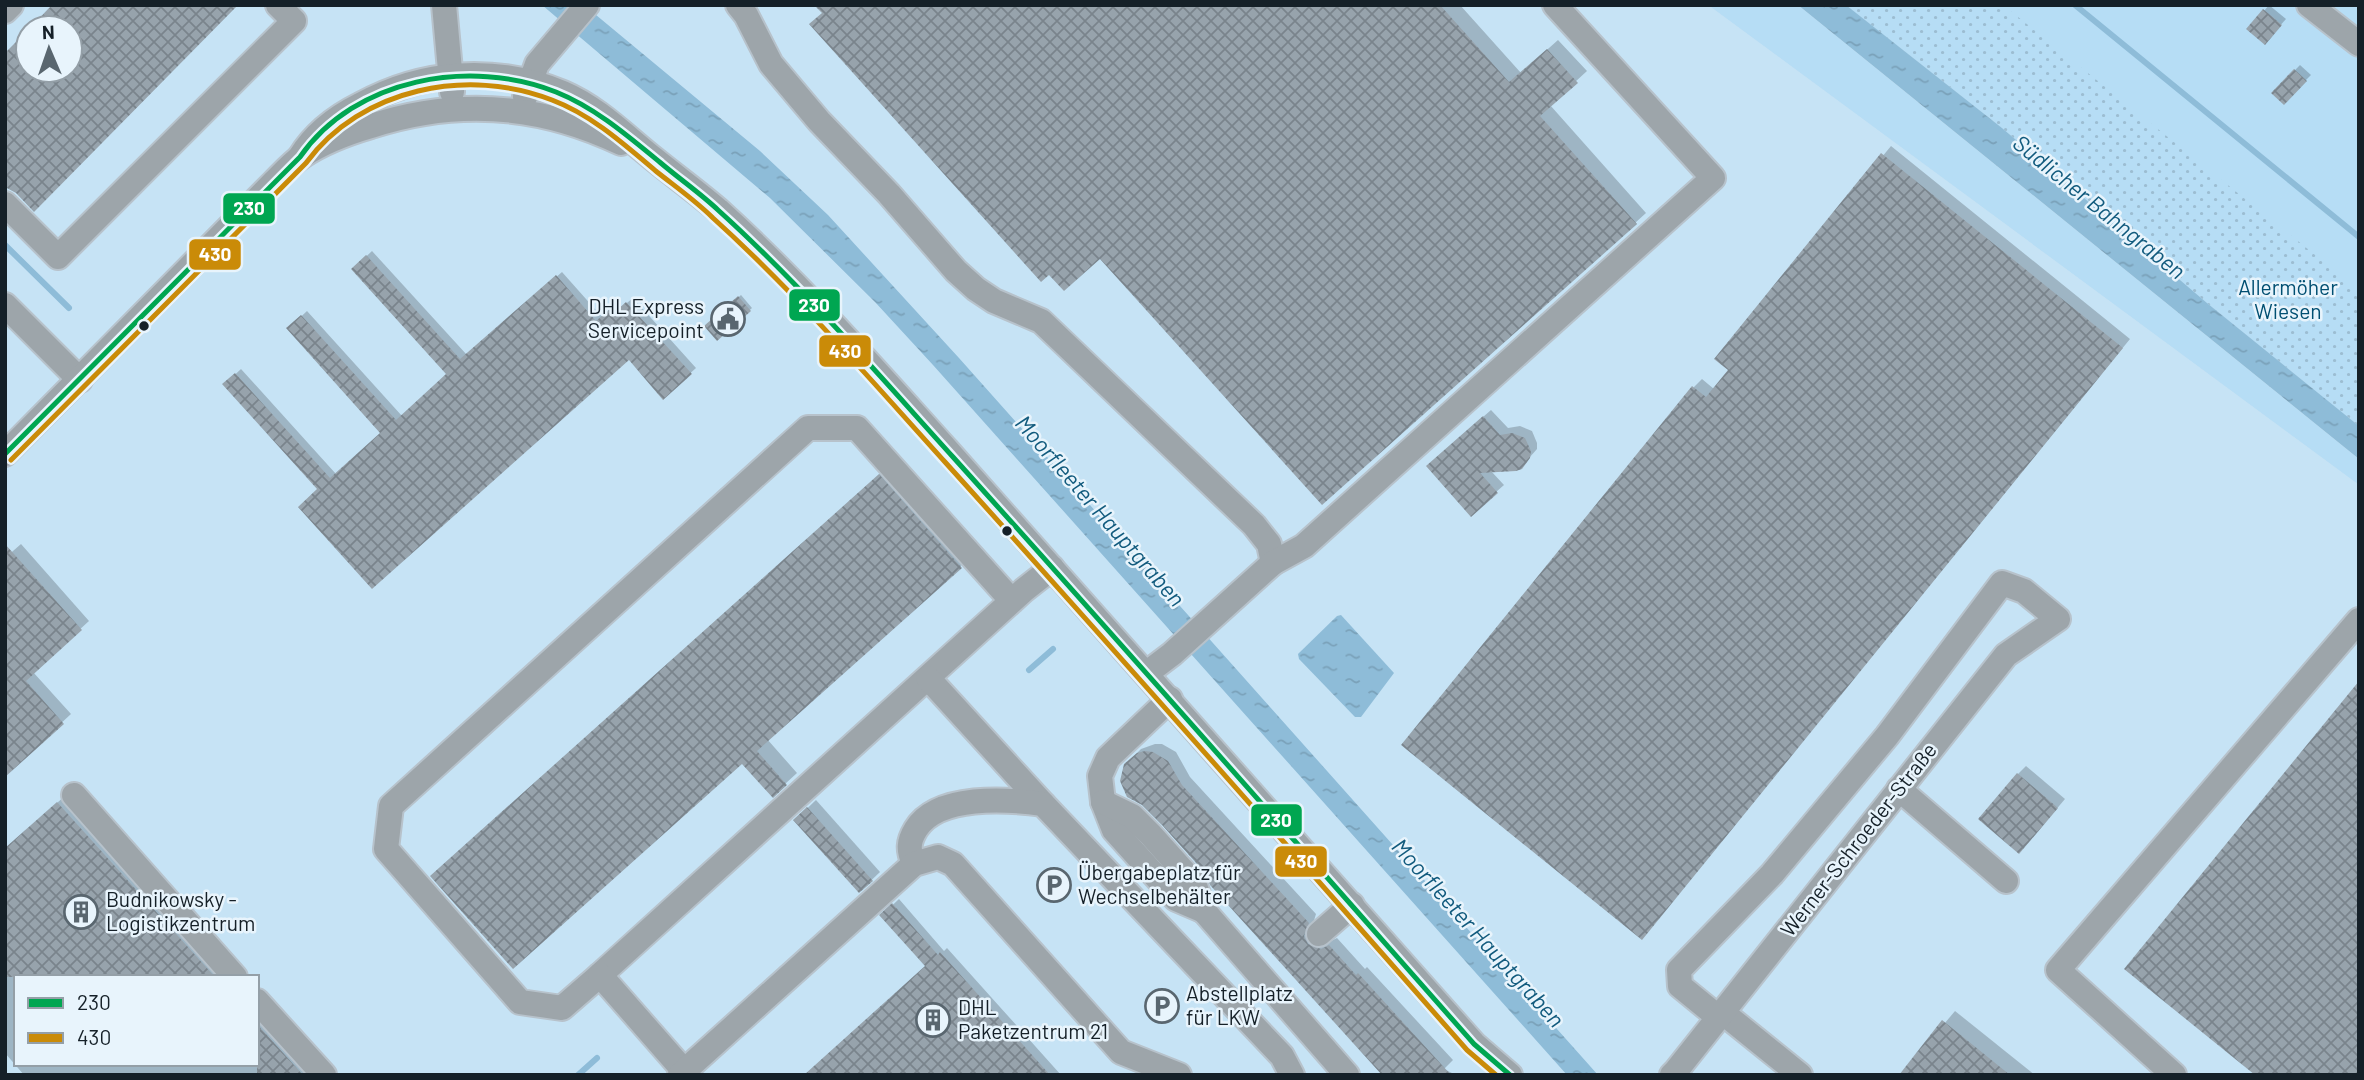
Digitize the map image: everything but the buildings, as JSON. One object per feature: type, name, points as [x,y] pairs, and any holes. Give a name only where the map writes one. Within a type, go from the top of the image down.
[{"type":"street","points":[[5,10],[10,5]]},
{"type":"street","points":[[5,204],[58,257],[294,21],[278,5]]},
{"type":"street","points":[[444,5],[453,109]]},
{"type":"street","points":[[520,111],[537,64],[587,5]]},
{"type":"street","points":[[737,5],[746,15],[771,64],[819,121],[956,271],[995,302],[1041,321],[1259,531],[1269,544],[1273,563]]},
{"type":"street","points":[[1147,673],[1172,654],[1273,563],[1304,546],[1713,178],[1555,5]]},
{"type":"street","points":[[2309,5],[2359,44]]},
{"type":"street","points":[[5,454],[334,121],[375,96],[409,83],[451,76],[481,75],[529,82],[564,94],[599,114],[717,209],[764,254],[869,363],[1474,1044],[1510,1075]]},
{"type":"street","points":[[300,157],[351,132],[407,116],[453,109],[520,111],[572,122],[653,159]]},
{"type":"street","points":[[5,305],[79,380]]},
{"type":"street","points":[[1012,601],[857,428],[808,428],[391,806],[386,849],[520,1002],[562,1008],[1012,601],[1052,568]]},
{"type":"street","name":"Werner-Schroeder-Straße","points":[[1671,1075],[1720,1014],[2006,655],[2058,619],[2024,591],[2002,583],[1887,736],[1772,874],[1679,970],[1680,986],[1720,1014]]},
{"type":"street","points":[[2174,1075],[2058,970],[2359,620]]},
{"type":"street","points":[[928,678],[1282,1056],[1292,1075]]},
{"type":"street","points":[[1170,699],[1108,758],[1100,776],[1104,802],[1132,816],[1194,883],[1204,911],[1348,1075]]},
{"type":"street","points":[[1899,789],[2006,881]]},
{"type":"street","points":[[74,795],[233,975]]},
{"type":"street","points":[[914,864],[908,850],[911,837],[921,821],[935,810],[951,805],[1014,800],[1044,804]]},
{"type":"street","points":[[600,975],[682,1073],[914,864],[938,857],[953,864],[1121,1052],[1179,1075]]},
{"type":"street","points":[[1319,934],[1352,905]]},
{"type":"street","points":[[259,1003],[324,1075]]},
{"type":"street","points":[[1720,1014],[1800,1075]]},
{"type":"street","points":[[1474,1044],[1487,1075]]},
{"type":"street","points":[[1326,1050],[1337,1075]]},
{"type":"street","points":[[1326,1050],[1364,1075]]},
{"type":"shaded area","points":[[5,5],[1708,5],[2359,485],[2359,1075],[5,1075]]},
{"type":"green space","points":[[1708,5],[1798,5],[2359,459],[2359,485]]},
{"type":"green space","points":[[1846,5],[2359,5],[2359,426],[2207,303],[2002,128]]},
{"type":"green space","name":"Allermöher Wiesen","points":[[1846,5],[2003,5],[2359,290],[2359,426],[2207,303],[2002,128]]},
{"type":"water","points":[[542,5],[584,5],[760,151],[828,215],[959,358],[1598,1075],[1567,1075],[875,302],[770,198]]},
{"type":"water","points":[[1798,5],[1846,5],[2002,128],[2207,303],[2359,426],[2359,459]]},
{"type":"water","points":[[1341,615],[1394,673],[1361,717],[1355,717],[1299,659],[1298,654]]},
{"type":"waterway","points":[[2075,5],[2359,237]]},
{"type":"waterway","points":[[5,245],[69,308]]},
{"type":"waterway","points":[[1029,670],[1053,649]]},
{"type":"waterway","points":[[578,1075],[597,1058]]},
{"type":"transit line","name":"230","points":[[5,454],[300,157],[323,130],[351,109],[382,93],[416,82],[452,77],[487,77],[523,82],[556,92],[585,106],[612,124],[698,193],[809,299],[1084,603],[1474,1044],[1510,1075]]},
{"type":"transit line","name":"430","points":[[11,460],[329,137],[356,117],[386,101],[418,91],[452,86],[486,85],[520,90],[567,106],[608,132],[693,200],[803,306],[1076,608],[1467,1050],[1496,1075]]},
{"type":"place","name":"DHL Express Servicepoint","points":[[728,319]]},
{"type":"place","name":"Übergabeplatz für Wechselbehälter","points":[[1054,885]]},
{"type":"place","name":"Budnikowsky - Logistikzentrum","points":[[81,912]]},
{"type":"place","name":"Abstellplatz für LKW","points":[[1162,1006]]},
{"type":"place","name":"DHL Paketzentrum 21","points":[[933,1020]]},
{"type":"water label","name":"Südlicher Bahngraben","points":[[2099,207]]},
{"type":"water label","name":"Moorfleeter Hauptgraben","points":[[1100,511]]},
{"type":"water label","name":"Moorfleeter Hauptgraben","points":[[1478,933]]}]
